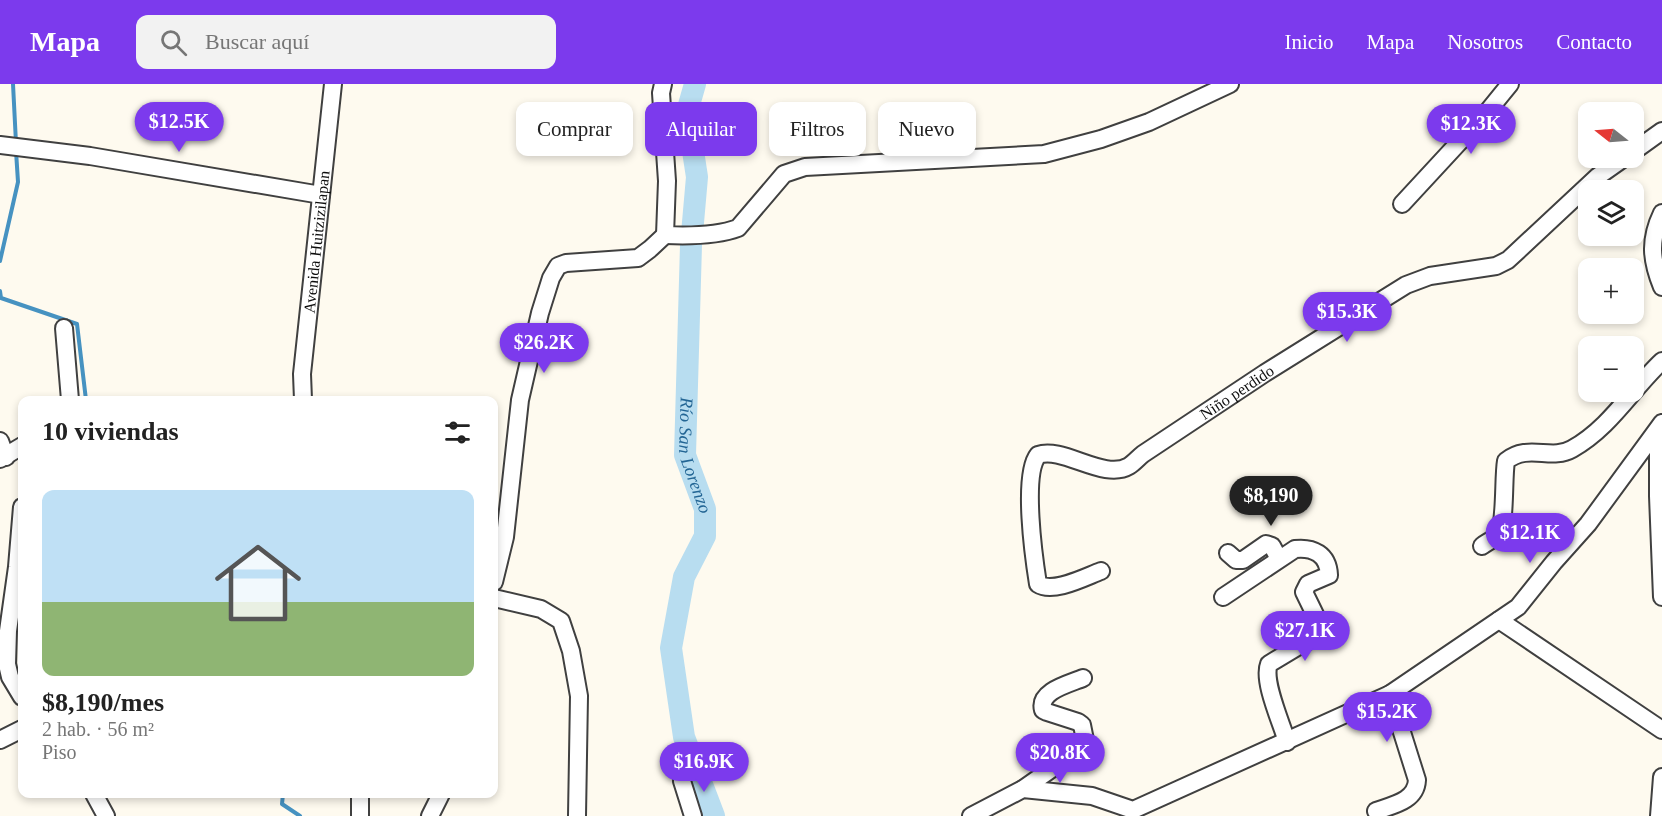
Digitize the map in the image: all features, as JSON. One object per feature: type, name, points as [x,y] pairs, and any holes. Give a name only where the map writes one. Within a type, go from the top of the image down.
[{"type":"street","name":"Avenida Huitzizilapan","points":[[303,396],[302,374],[333,84]]},
{"type":"street","points":[[663,84],[661,93],[671,235]]},
{"type":"street","points":[[498,567],[506,537],[520,400],[540,313],[551,278],[558,266],[566,263],[638,258],[671,235],[728,232],[738,228],[784,174],[805,167],[1044,154],[1101,140],[1149,122],[1230,84]]},
{"type":"street","points":[[1402,204],[1510,84]]},
{"type":"street","points":[[1644,144],[1662,131]]},
{"type":"street","points":[[2,145],[90,156],[321,195]]},
{"type":"street","name":"Niño perdido","points":[[1101,571],[1057,587],[1047,589],[1038,584],[1030,504],[1032,467],[1038,455],[1054,454],[1117,470],[1128,467],[1143,454],[1265,373],[1407,285],[1430,276],[1496,266],[1508,260],[1597,177],[1610,168]]},
{"type":"street","points":[[1662,213],[1655,227],[1652,241],[1656,269],[1662,287]]},
{"type":"street","points":[[64,328],[70,396]]},
{"type":"street","points":[[1482,546],[1498,535],[1504,523],[1503,478],[1506,461],[1514,454],[1562,453],[1571,450],[1607,422],[1662,361]]},
{"type":"street","points":[[1660,426],[1658,496],[1662,597]]},
{"type":"street","points":[[1023,789],[1092,796],[1128,813],[1390,694],[1518,607],[1588,524],[1660,426]]},
{"type":"street","points":[[2,453],[18,447]]},
{"type":"street","points":[[1228,553],[1236,560],[1243,560],[1266,544],[1272,546],[1279,560]]},
{"type":"street","points":[[1223,597],[1294,549],[1307,548],[1318,552],[1324,559],[1329,572],[1326,578],[1308,584],[1304,592],[1323,631],[1320,635],[1304,642],[1269,664],[1267,670],[1287,742]]},
{"type":"street","points":[[18,555],[8,631],[7,664],[10,677],[18,690]]},
{"type":"street","points":[[498,599],[541,609],[561,621],[571,651],[579,696],[577,816]]},
{"type":"street","points":[[1499,620],[1662,730]]},
{"type":"street","points":[[971,816],[1023,789],[1077,751],[1085,740],[1082,725],[1043,710],[1042,704],[1043,699],[1049,693],[1083,678]]},
{"type":"street","points":[[1376,811],[1408,798],[1417,789],[1417,780],[1390,694]]},
{"type":"street","points":[[0,740],[18,731]]},
{"type":"street","points":[[1659,816],[1662,777]]},
{"type":"street","points":[[682,781],[693,816]]},
{"type":"street","points":[[96,798],[106,816]]},
{"type":"street","points":[[360,798],[360,816]]},
{"type":"street","points":[[430,816],[439,798]]},
{"type":"waterway","points":[[13,84],[16,143]]},
{"type":"waterway","name":"Río San Lorenzo","points":[[695,84],[687,112],[697,177],[691,245],[685,455],[705,509],[705,536],[684,577],[671,648],[684,737],[714,816]]},
{"type":"waterway","points":[[0,261],[18,182],[16,151]]},
{"type":"waterway","points":[[0,291],[1,298],[77,324],[86,396]]},
{"type":"waterway","points":[[283,798],[282,804],[300,816]]}]
